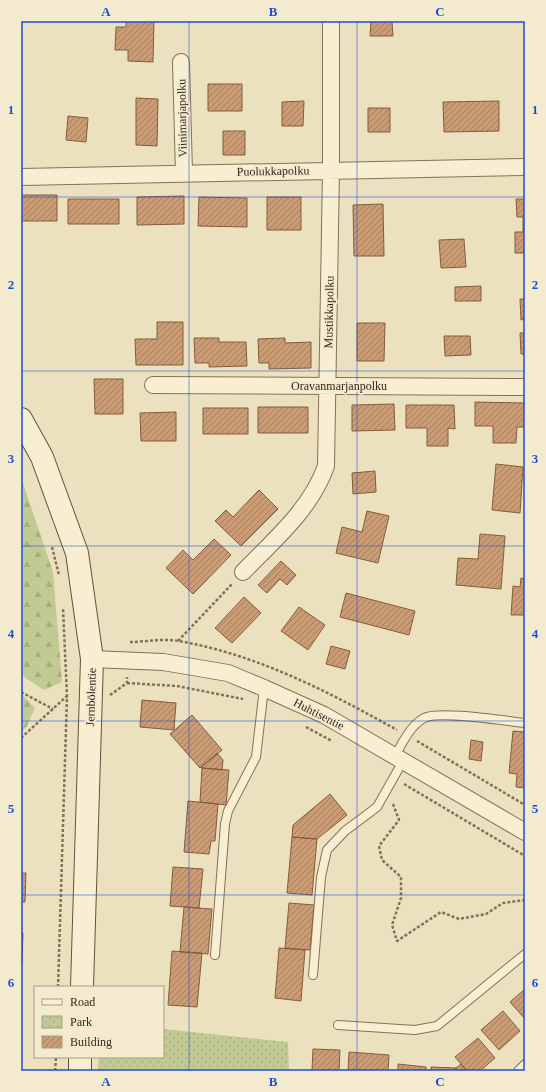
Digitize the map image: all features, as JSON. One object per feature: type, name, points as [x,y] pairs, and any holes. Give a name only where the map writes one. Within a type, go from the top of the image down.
[{"type":"street","name":"Mustikkapolku","points":[[243,572],[304,508],[322,477],[326,466],[331,170],[331,21]]},
{"type":"street","name":"Viinimarjapolku","points":[[181,62],[184,173]]},
{"type":"street","name":"Puolukkapolku","points":[[21,177],[525,167]]},
{"type":"street","name":"Oravanmarjanpolku","points":[[153,385],[525,387]]},
{"type":"street","name":"Jernbölentie","points":[[21,419],[42,456],[77,553],[92,659],[82,986]]},
{"type":"street","name":"Huhtisentie","points":[[92,659],[170,663],[228,673],[324,715],[525,832]]},
{"type":"street","points":[[80,1058],[80,1071]]},
{"type":"lane","points":[[215,955],[225,824],[228,811],[256,757],[264,688]]},
{"type":"lane","points":[[313,975],[321,878],[327,850],[345,831],[377,807],[393,778],[399,759],[413,727],[426,717],[445,715],[525,723]]},
{"type":"lane","points":[[338,1025],[415,1030],[437,1026],[525,954]]},
{"type":"lane","points":[[518,1071],[525,1064]]},
{"type":"path","points":[[50,540],[59,577]]},
{"type":"path","points":[[178,641],[243,572]]},
{"type":"path","points":[[58,986],[67,696],[63,607]]},
{"type":"path","points":[[127,683],[177,686],[261,704]]},
{"type":"path","points":[[21,692],[53,709]]},
{"type":"path","points":[[21,738],[67,696]]},
{"type":"path","points":[[302,725],[336,744]]},
{"type":"path","points":[[393,778],[525,856]]},
{"type":"path","points":[[388,788],[398,820],[379,846],[382,860],[402,877],[401,898],[392,925],[397,941],[441,912],[459,919],[486,914],[503,903],[525,900]]},
{"type":"path","points":[[55,1071],[56,1058]]},
{"type":"green space","points":[[21,477],[53,572],[62,682],[44,690],[21,675]]},
{"type":"green space","points":[[21,693],[35,708],[26,728],[21,731]]},
{"type":"green space","points":[[164,1029],[288,1042],[289,1071],[98,1071],[99,1058],[164,1058]]},
{"type":"building","points":[[126,21],[154,21],[153,62],[128,61],[128,50],[115,50],[116,27],[126,27]]},
{"type":"building","points":[[371,21],[392,21],[393,36],[370,36]]},
{"type":"building","points":[[208,84],[242,84],[242,111],[208,111]]},
{"type":"building","points":[[136,98],[158,99],[157,146],[136,145]]},
{"type":"building","points":[[304,101],[303,126],[282,126],[282,102]]},
{"type":"building","points":[[499,101],[499,131],[444,132],[443,102]]},
{"type":"building","points":[[368,108],[390,108],[390,132],[368,132]]},
{"type":"building","points":[[68,116],[88,118],[86,142],[66,140]]},
{"type":"building","points":[[223,131],[245,131],[245,155],[223,155]]},
{"type":"building","points":[[21,195],[57,195],[57,221],[21,221]]},
{"type":"building","points":[[184,196],[184,224],[137,225],[137,197]]},
{"type":"building","points":[[199,197],[247,198],[247,227],[198,226]]},
{"type":"building","points":[[267,197],[301,197],[301,230],[267,230]]},
{"type":"building","points":[[68,199],[119,199],[119,224],[68,224]]},
{"type":"building","points":[[516,199],[525,199],[525,253],[515,253],[515,232],[523,232],[523,217],[517,217]]},
{"type":"building","points":[[383,204],[384,256],[354,256],[353,205]]},
{"type":"building","points":[[464,239],[466,267],[441,268],[439,240]]},
{"type":"building","points":[[481,286],[481,301],[455,301],[455,287]]},
{"type":"building","points":[[520,299],[525,299],[525,319],[521,320]]},
{"type":"building","points":[[157,322],[183,322],[183,365],[136,365],[135,339],[157,339]]},
{"type":"building","points":[[357,323],[385,323],[384,361],[357,361]]},
{"type":"building","points":[[520,333],[525,333],[525,354],[521,354]]},
{"type":"building","points":[[444,336],[470,336],[471,355],[445,356]]},
{"type":"building","points":[[194,338],[219,338],[219,342],[246,342],[247,366],[209,367],[209,363],[195,363]]},
{"type":"building","points":[[285,338],[285,343],[311,342],[311,368],[269,369],[269,363],[259,363],[258,339]]},
{"type":"building","points":[[94,379],[123,379],[123,414],[95,414]]},
{"type":"building","points":[[475,402],[525,403],[525,427],[517,427],[516,443],[493,443],[493,426],[475,426]]},
{"type":"building","points":[[394,404],[395,430],[352,431],[352,405]]},
{"type":"building","points":[[406,405],[454,405],[455,429],[448,428],[448,446],[427,446],[427,428],[406,428]]},
{"type":"building","points":[[258,407],[308,407],[308,433],[258,433]]},
{"type":"building","points":[[203,408],[248,408],[248,434],[203,434]]},
{"type":"building","points":[[176,412],[176,441],[141,441],[140,413]]},
{"type":"building","points":[[496,464],[523,467],[520,513],[492,510]]},
{"type":"building","points":[[375,471],[376,492],[353,494],[352,473]]},
{"type":"building","points":[[259,490],[278,509],[241,546],[215,521],[226,510],[233,517]]},
{"type":"building","points":[[367,511],[389,516],[378,563],[336,553],[342,527],[362,532]]},
{"type":"building","points":[[480,534],[505,536],[501,589],[456,585],[458,558],[478,559]]},
{"type":"building","points":[[214,539],[231,555],[193,594],[166,568],[183,550],[193,560]]},
{"type":"building","points":[[281,561],[296,575],[287,585],[280,579],[267,593],[258,585]]},
{"type":"building","points":[[521,578],[525,579],[525,615],[511,615],[513,586],[520,587]]},
{"type":"building","points":[[346,593],[415,611],[409,635],[340,617]]},
{"type":"building","points":[[244,597],[261,613],[232,643],[215,628]]},
{"type":"building","points":[[299,607],[325,625],[308,650],[281,631]]},
{"type":"building","points":[[331,646],[350,651],[345,669],[326,664]]},
{"type":"building","points":[[142,700],[176,703],[174,730],[140,727]]},
{"type":"building","points":[[192,715],[222,750],[200,768],[170,734]]},
{"type":"building","points":[[513,731],[525,732],[525,788],[516,787],[517,774],[509,773]]},
{"type":"building","points":[[471,740],[483,742],[481,761],[469,759]]},
{"type":"building","points":[[217,753],[223,760],[222,770],[201,767]]},
{"type":"building","points":[[202,768],[229,770],[226,805],[200,802]]},
{"type":"building","points":[[330,794],[347,815],[317,839],[292,837],[293,825]]},
{"type":"building","points":[[188,801],[218,804],[215,841],[211,841],[209,854],[184,852]]},
{"type":"building","points":[[292,837],[317,839],[312,895],[287,893]]},
{"type":"building","points":[[173,867],[203,869],[199,908],[170,906]]},
{"type":"building","points":[[21,873],[26,873],[25,902],[21,902]]},
{"type":"building","points":[[289,903],[314,905],[310,950],[285,948]]},
{"type":"building","points":[[184,907],[212,909],[208,954],[180,952]]},
{"type":"building","points":[[21,933],[23,933],[22,963],[21,963]]},
{"type":"building","points":[[279,948],[305,950],[301,1001],[275,998]]},
{"type":"building","points":[[172,951],[202,953],[197,1007],[168,1005]]},
{"type":"building","points":[[525,989],[525,1019],[510,1002]]},
{"type":"building","points":[[503,1011],[520,1031],[499,1050],[481,1030]]},
{"type":"building","points":[[478,1038],[495,1058],[480,1071],[467,1071],[455,1057]]},
{"type":"building","points":[[313,1049],[340,1050],[339,1071],[312,1071]]},
{"type":"building","points":[[349,1052],[389,1055],[388,1071],[348,1071]]},
{"type":"building","points":[[398,1064],[426,1067],[426,1071],[398,1071]]},
{"type":"building","points":[[461,1064],[467,1071],[456,1071],[456,1068]]},
{"type":"building","points":[[431,1067],[456,1068],[456,1071],[431,1071]]}]
